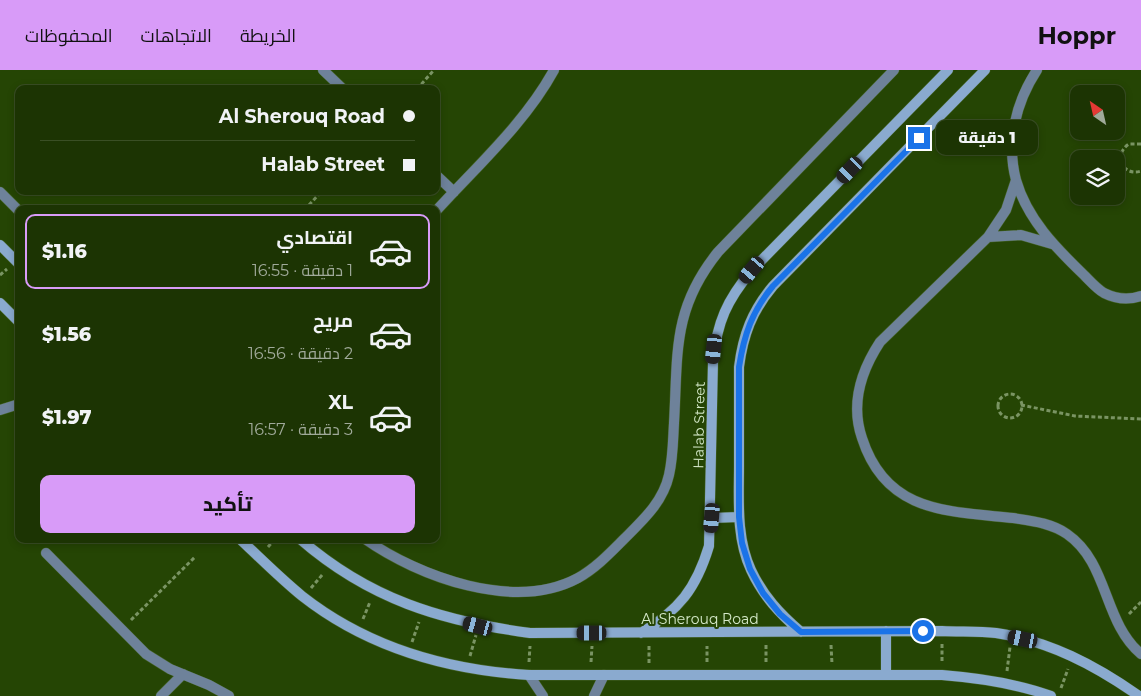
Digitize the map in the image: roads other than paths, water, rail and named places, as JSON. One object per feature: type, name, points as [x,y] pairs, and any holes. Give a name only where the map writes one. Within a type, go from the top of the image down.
[{"type":"street","points":[[323,70],[339,85]]},
{"type":"street","points":[[440,207],[518,122],[537,98],[554,70]]},
{"type":"street","points":[[372,543],[402,561],[462,584],[522,593],[551,588],[578,578],[601,561],[651,512],[662,495],[669,477],[672,457],[678,345],[682,320],[690,295],[702,272],[718,252],[894,70]]},
{"type":"street","name":"Halab Street","points":[[645,633],[666,618],[686,598],[701,573],[709,546],[712,518],[713,361],[716,336],[723,312],[736,289],[752,270],[948,70]]},
{"type":"street","points":[[801,632],[780,614],[759,585],[750,569],[742,543],[739,517],[739,367],[742,345],[749,323],[758,303],[985,70]]},
{"type":"street","points":[[1037,70],[1021,100],[1013,131],[1012,156],[1016,180],[1026,202],[1052,244],[1102,292],[1118,298],[1141,296]]},
{"type":"street","points":[[440,179],[454,192]]},
{"type":"street","points":[[1016,180],[1006,210],[988,237],[880,342],[868,362],[859,383],[857,407],[859,430],[866,452],[878,472],[894,488],[914,501],[935,509],[1037,521],[1066,533],[1078,543],[1093,562],[1118,624],[1126,638],[1141,654]]},
{"type":"street","points":[[0,192],[15,207]]},
{"type":"street","points":[[988,237],[1021,235],[1052,244]]},
{"type":"street","points":[[0,245],[15,260]]},
{"type":"street","points":[[0,303],[15,318]]},
{"type":"street","points":[[0,410],[15,405]]},
{"type":"street","points":[[712,518],[739,517]]},
{"type":"street","points":[[244,543],[304,597],[358,631],[408,653],[467,669],[528,675],[886,674],[942,676],[990,679],[1051,696]]},
{"type":"street","name":"Al Sherouq Road","points":[[305,543],[332,564],[375,590],[423,612],[478,626],[530,633],[886,631],[995,633],[1035,642],[1073,656],[1109,674],[1139,696]]},
{"type":"street","points":[[46,553],[122,630],[157,662],[229,696]]},
{"type":"street","points":[[886,631],[886,674]]},
{"type":"street","points":[[161,696],[183,674]]},
{"type":"street","points":[[528,675],[543,696]]},
{"type":"street","points":[[594,696],[604,675]]}]
